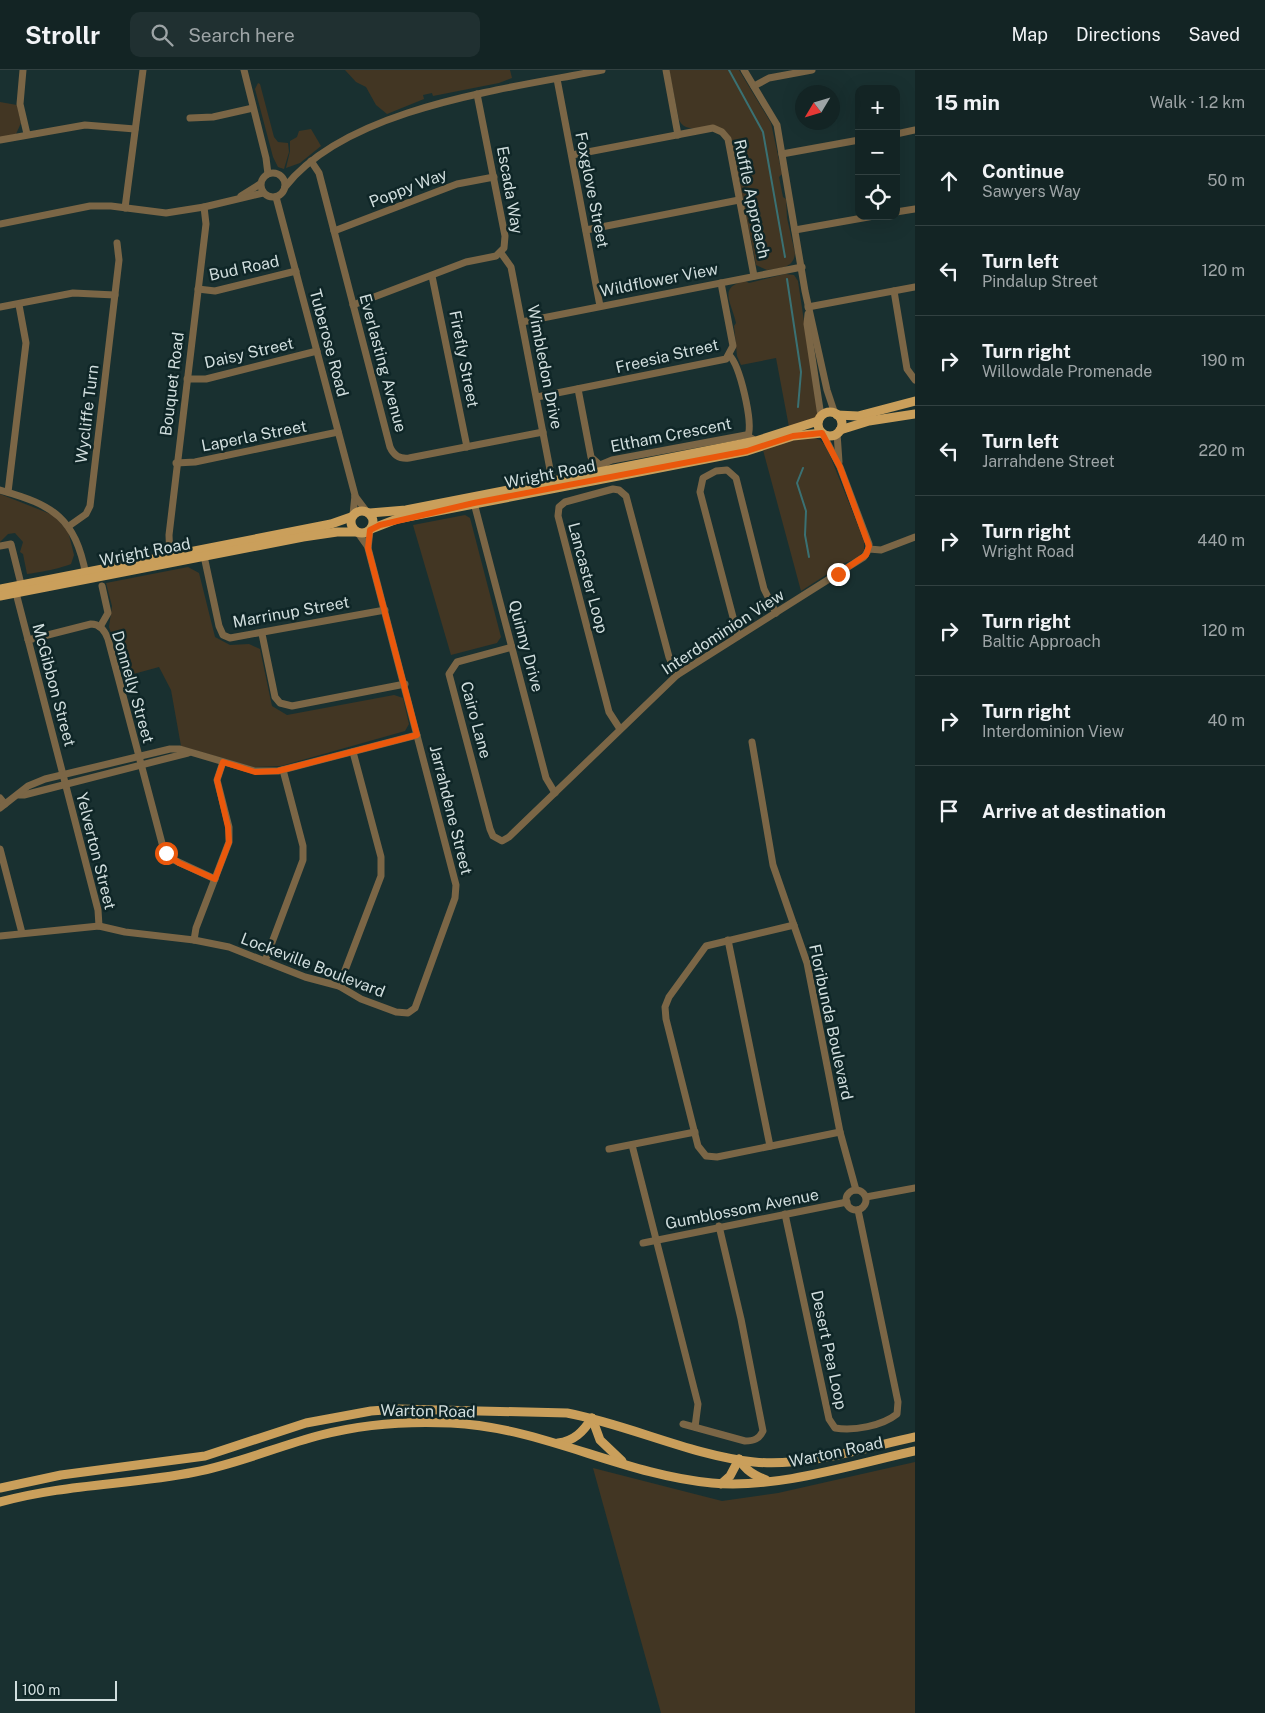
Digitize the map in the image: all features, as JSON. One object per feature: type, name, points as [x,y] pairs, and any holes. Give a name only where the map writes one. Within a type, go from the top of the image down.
[{"type":"main road","points":[[915,401],[858,416],[828,413],[820,419],[819,429],[823,434],[831,436],[839,431],[869,421],[915,414]]},
{"type":"main road","points":[[836,415],[841,422],[839,431]]},
{"type":"main road","name":"Wright Road","points":[[370,530],[397,519],[553,485],[594,473],[752,438],[820,419]]},
{"type":"main road","name":"Wright Road","points":[[369,513],[406,510],[553,485],[747,451],[793,436],[823,434]]},
{"type":"main road","points":[[360,510],[369,513],[373,519],[370,530],[357,532],[352,527],[352,516],[360,510]]},
{"type":"main road","name":"Wright Road","points":[[0,596],[331,524],[352,516]]},
{"type":"main road","name":"Wright Road","points":[[170,560],[204,556],[330,532],[357,532]]},
{"type":"main road","name":"Wright Road","points":[[0,588],[86,576]]},
{"type":"main road","name":"Warton Road","points":[[0,1488],[61,1475],[157,1464],[212,1455],[306,1423],[371,1411],[398,1409],[567,1413],[592,1418],[739,1459],[793,1462],[915,1437]]},
{"type":"main road","points":[[557,1444],[573,1439],[585,1429],[592,1418]]},
{"type":"main road","points":[[592,1418],[600,1440],[626,1464]]},
{"type":"main road","name":"Warton Road","points":[[0,1502],[70,1486],[158,1477],[215,1468],[323,1434],[393,1424],[472,1425],[518,1433],[684,1479],[720,1484],[769,1481],[915,1451]]},
{"type":"main road","points":[[720,1484],[730,1476],[739,1459],[754,1475],[769,1481]]},
{"type":"main road","points":[[157,1464],[158,1477]]},
{"type":"street","points":[[23,70],[20,104],[27,134]]},
{"type":"street","points":[[125,208],[142,70]]},
{"type":"street","points":[[244,70],[266,158],[268,174]]},
{"type":"street","points":[[260,184],[263,193],[269,197],[276,197],[282,194],[285,187],[311,161],[339,143],[409,113],[477,94],[602,70]]},
{"type":"street","points":[[666,70],[678,135]]},
{"type":"street","points":[[744,70],[777,126],[809,308],[827,390],[836,415]]},
{"type":"street","points":[[754,86],[769,78],[812,70]]},
{"type":"street","name":"Foxglove Street","points":[[557,79],[600,306]]},
{"type":"street","name":"Escada Way","points":[[353,304],[466,262],[501,253],[506,240],[477,94]]},
{"type":"street","points":[[190,118],[213,117],[253,108]]},
{"type":"street","points":[[0,140],[85,125],[135,129]]},
{"type":"street","name":"Ruffle Approach","points":[[572,156],[713,128],[723,133],[728,139],[754,276]]},
{"type":"street","points":[[900,133],[915,130]]},
{"type":"street","points":[[782,154],[855,141]]},
{"type":"street","name":"Everlasting Avenue","points":[[311,161],[319,173],[393,452],[404,459],[543,432]]},
{"type":"street","points":[[281,176],[304,167]]},
{"type":"street","points":[[234,200],[260,184],[268,174],[275,173],[281,176],[285,187]]},
{"type":"street","name":"Poppy Way","points":[[334,231],[457,184],[494,177]]},
{"type":"street","points":[[0,224],[90,206],[166,213],[204,207],[263,193]]},
{"type":"street","name":"Tuberose Road","points":[[276,197],[355,495],[369,513]]},
{"type":"street","points":[[586,230],[740,200]]},
{"type":"street","name":"Bouquet Road","points":[[170,560],[168,539],[206,224],[204,207]]},
{"type":"street","points":[[900,211],[915,209]]},
{"type":"street","points":[[795,230],[855,219]]},
{"type":"street","name":"Wycliffe Turn","points":[[70,526],[86,514],[90,506],[119,260],[117,243]]},
{"type":"street","name":"Wimbledon Drive","points":[[501,253],[511,267],[553,485]]},
{"type":"street","name":"Wildflower View","points":[[522,322],[802,267]]},
{"type":"street","name":"Bud Road","points":[[198,289],[215,291],[296,271]]},
{"type":"street","name":"Firefly Street","points":[[432,276],[467,447]]},
{"type":"street","name":"Freesia Street","points":[[537,397],[721,361],[729,355],[733,342],[721,283]]},
{"type":"street","points":[[809,308],[915,287]]},
{"type":"street","points":[[894,291],[907,369],[915,380]]},
{"type":"street","points":[[0,308],[73,293],[115,295]]},
{"type":"street","points":[[19,305],[26,343],[4,491],[47,507],[70,526],[82,556],[86,576]]},
{"type":"street","points":[[809,308],[808,324],[821,400],[820,419]]},
{"type":"street","name":"Daisy Street","points":[[187,379],[206,379],[317,351]]},
{"type":"street","points":[[729,355],[737,365],[752,438]]},
{"type":"street","points":[[578,389],[591,457],[600,465]]},
{"type":"street","points":[[839,431],[840,467]]},
{"type":"street","name":"Laperla Street","points":[[176,463],[213,458],[338,432]]},
{"type":"street","points":[[823,434],[840,467],[869,544],[869,550]]},
{"type":"street","name":"Eltham Crescent","points":[[594,473],[600,465],[612,460],[736,435],[752,438]]},
{"type":"street","points":[[738,636],[700,492],[703,478],[709,474],[727,470],[736,478],[764,589],[776,613]]},
{"type":"street","name":"Lancaster Loop","points":[[620,729],[609,712],[558,516],[559,507],[565,502],[613,489],[619,490],[626,496],[668,657],[677,675]]},
{"type":"street","name":"Tuberose Road","points":[[352,516],[355,495]]},
{"type":"street","name":"Quinny Drive","points":[[474,503],[546,778],[556,793]]},
{"type":"street","name":"Jarrahdene Street","points":[[368,548],[370,530]]},
{"type":"street","name":"Jarrahdene Street","points":[[357,532],[368,548],[456,889],[418,1005],[408,1013]]},
{"type":"street","name":"Interdominion View","points":[[498,840],[510,837],[677,675],[864,557],[869,550],[881,550],[915,537]]},
{"type":"street","points":[[0,546],[11,544],[22,584]]},
{"type":"street","name":"Marrinup Street","points":[[204,556],[221,632],[227,637],[234,639],[385,610]]},
{"type":"street","name":"Donnelly Street","points":[[100,627],[108,613],[102,586]]},
{"type":"street","name":"McGibbon Street","points":[[16,593],[66,783]]},
{"type":"street","name":"Donnelly Street","points":[[28,640],[90,624],[100,627],[108,639],[160,840],[166,853],[179,863],[215,879]]},
{"type":"street","points":[[262,634],[275,696],[284,705],[292,706],[404,684]]},
{"type":"street","name":"Cairo Lane","points":[[498,840],[490,829],[449,674],[457,662],[512,648]]},
{"type":"street","points":[[0,798],[3,806],[18,795],[21,790],[37,782],[138,755],[170,749],[255,772],[283,770],[417,735]]},
{"type":"street","name":"Floribunda Boulevard","points":[[752,742],[773,866],[809,970],[840,1132],[856,1190]]},
{"type":"street","points":[[339,986],[380,882],[382,870],[381,857],[353,752]]},
{"type":"street","points":[[18,795],[190,753]]},
{"type":"street","points":[[194,940],[229,842],[228,827],[217,780],[223,762]]},
{"type":"street","points":[[265,961],[303,860],[303,846],[283,770]]},
{"type":"street","name":"Yelverton Street","points":[[66,783],[98,910],[99,926]]},
{"type":"street","points":[[0,849],[22,933]]},
{"type":"street","points":[[794,925],[774,932],[706,946],[669,997],[665,1008],[666,1019],[701,1152],[711,1157],[840,1132]]},
{"type":"street","name":"Lockeville Boulevard","points":[[0,936],[99,926],[125,932],[194,940],[229,947],[305,977],[339,986],[361,999],[396,1012],[408,1013]]},
{"type":"street","points":[[728,940],[770,1146]]},
{"type":"street","points":[[609,1150],[695,1132]]},
{"type":"street","points":[[632,1145],[698,1404],[695,1427]]},
{"type":"street","points":[[866,1198],[915,1188]]},
{"type":"street","points":[[856,1190],[862,1192],[866,1198],[864,1206],[858,1210],[852,1209],[847,1202],[850,1193],[856,1190]]},
{"type":"street","name":"Gumblossom Avenue","points":[[643,1243],[719,1226],[847,1202]]},
{"type":"street","name":"Desert Pea Loop","points":[[785,1214],[829,1420],[835,1428],[846,1430],[888,1421],[896,1414],[898,1402],[858,1210]]},
{"type":"street","points":[[683,1424],[745,1441],[760,1438],[763,1431],[741,1319],[719,1226]]},
{"type":"shaded area","points":[[345,70],[510,70],[512,78],[499,83],[433,96],[432,93],[423,95],[424,99],[387,114],[376,105],[366,87],[356,82]]},
{"type":"shaded area","points":[[669,70],[739,70],[771,123],[782,174],[779,177],[783,197],[786,199],[787,218],[795,253],[789,265],[767,270],[756,265],[730,137],[724,130],[717,127],[690,128],[684,126],[679,120]]},
{"type":"shaded area","points":[[258,83],[260,84],[274,137],[278,142],[288,143],[289,152],[284,169],[278,167],[273,157],[255,89]]},
{"type":"shaded area","points":[[0,102],[17,105],[21,123],[16,134],[0,138]]},
{"type":"shaded area","points":[[311,129],[321,146],[300,163],[286,168],[290,141],[297,137],[299,131]]},
{"type":"shaded area","points":[[785,274],[794,275],[798,281],[818,415],[789,427],[776,358],[741,365],[737,356],[734,326],[736,323],[729,297],[731,287],[736,284],[745,281],[749,283]]},
{"type":"shaded area","points":[[809,436],[820,440],[826,446],[864,540],[864,550],[859,557],[843,564],[836,571],[829,573],[801,591],[763,450],[789,440]]},
{"type":"shaded area","points":[[0,494],[53,515],[68,531],[74,555],[71,564],[27,574],[23,554],[20,552],[23,542],[15,533],[8,534],[0,542]]},
{"type":"shaded area","points":[[465,515],[470,518],[501,637],[497,643],[451,655],[413,525]]},
{"type":"shaded area","points":[[188,567],[199,573],[215,637],[230,645],[249,644],[260,649],[272,706],[287,715],[394,695],[403,698],[409,724],[405,731],[281,766],[253,767],[181,746],[171,690],[159,667],[126,676],[109,627],[112,606],[106,583]]},
{"type":"shaded area","points":[[915,1462],[915,1713],[661,1713],[593,1468],[722,1501],[778,1493]]},
{"type":"waterway","points":[[729,70],[763,132],[785,257]]},
{"type":"waterway","points":[[787,279],[801,372],[798,407]]},
{"type":"waterway","points":[[803,468],[797,483],[806,511],[805,535],[809,557]]},
{"type":"route","points":[[166,853],[179,863],[215,879],[229,842],[228,827],[217,780],[223,762],[255,772],[278,771],[417,735],[368,548],[370,530],[389,521],[747,451],[793,436],[822,433],[840,467],[869,544],[866,555],[838,574]]}]
